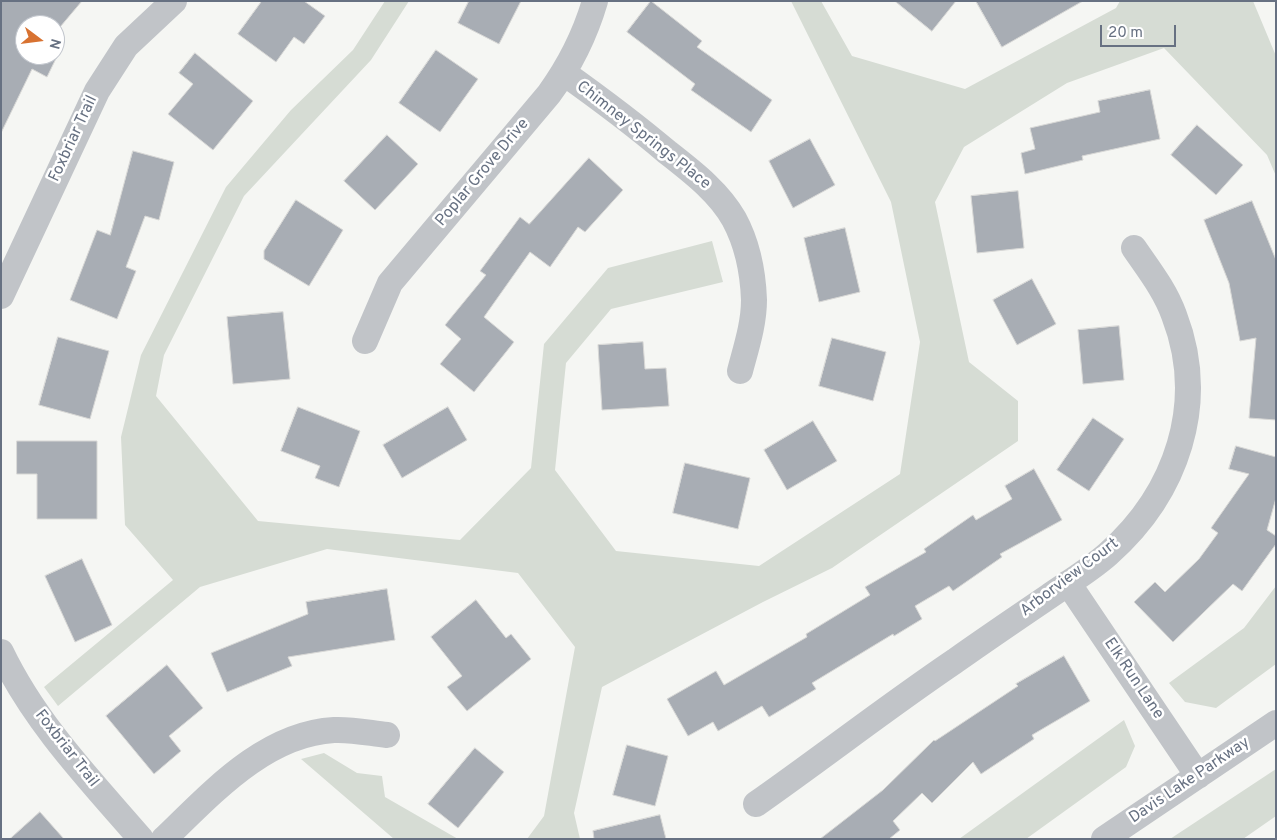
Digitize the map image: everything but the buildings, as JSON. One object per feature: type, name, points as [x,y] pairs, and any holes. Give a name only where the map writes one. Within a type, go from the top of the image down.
[{"type":"street","name":"Foxbriar Trail","points":[[1,296],[97,91],[126,46],[174,1]]},
{"type":"street","name":"Poplar Grove Drive","points":[[365,341],[390,284],[564,74],[584,31],[595,1]]},
{"type":"street","name":"Chimney Springs Place","points":[[564,74],[619,112],[684,165],[713,191],[733,218],[745,245],[754,300],[751,325],[740,371]]},
{"type":"street","name":"Arborview Court","points":[[756,804],[949,664],[1107,555],[1152,507],[1166,482],[1183,435],[1188,390],[1184,345],[1165,293],[1134,248]]},
{"type":"street","name":"Elk Run Lane","points":[[1068,583],[1198,776]]},
{"type":"street","name":"Foxbriar Trail","points":[[1,652],[11,673],[37,714],[70,757],[141,839]]},
{"type":"street","name":"Davis Lake Parkway","points":[[1104,839],[1276,723]]},
{"type":"street","points":[[164,839],[238,771],[289,741],[333,730],[386,735]]},
{"type":"shaded area","points":[[385,1],[409,1],[371,60],[244,196],[164,355],[156,396],[258,521],[460,540],[531,468],[544,344],[608,268],[712,241],[723,282],[611,309],[566,363],[555,470],[616,551],[759,566],[900,474],[920,342],[891,202],[791,1],[821,1],[852,56],[965,89],[1116,8],[1120,1],[1253,1],[1276,56],[1276,176],[1267,155],[1164,48],[1067,83],[964,147],[935,202],[969,362],[1018,401],[1018,441],[832,568],[763,602],[602,687],[574,813],[580,839],[527,839],[544,816],[575,647],[518,573],[327,549],[200,587],[58,706],[44,687],[173,580],[125,525],[121,437],[141,355],[226,187],[291,110],[353,50]]},
{"type":"shaded area","points":[[1276,586],[1276,664],[1216,708],[1185,702],[1169,683],[1244,628]]},
{"type":"shaded area","points":[[1124,720],[1135,746],[1126,767],[1026,839],[959,839]]},
{"type":"shaded area","points":[[324,753],[357,773],[382,776],[385,797],[458,839],[394,839],[301,759]]},
{"type":"shaded area","points":[[1276,769],[1276,816],[1243,839],[1170,839]]}]
